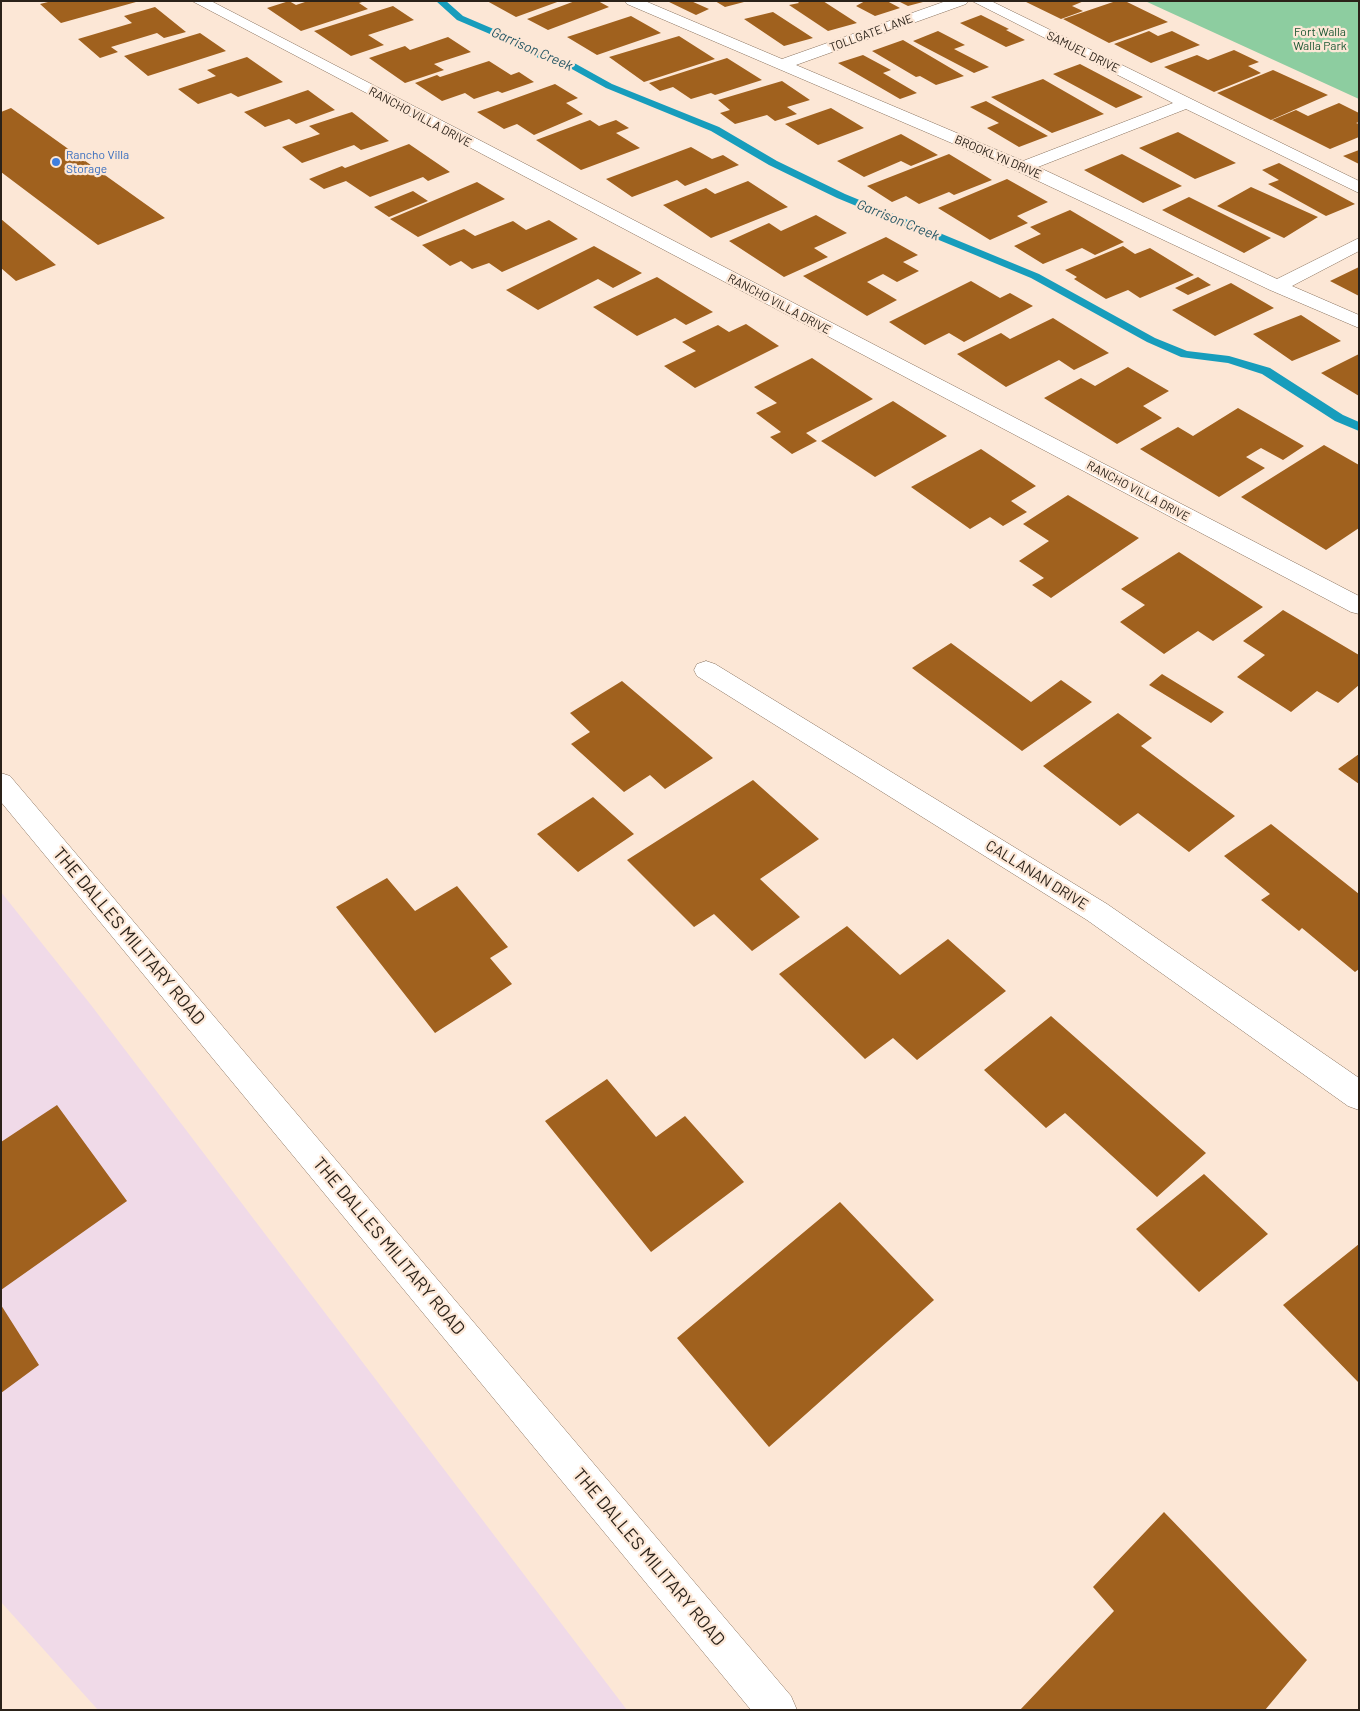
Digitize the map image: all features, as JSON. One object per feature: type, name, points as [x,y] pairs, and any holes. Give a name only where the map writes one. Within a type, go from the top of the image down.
[{"type":"street","name":"RANCHO VILLA DRIVE","points":[[200,1],[1359,606]]},
{"type":"street","name":"BROOKLYN DRIVE","points":[[632,1],[1023,167],[1277,286],[1359,322]]},
{"type":"street","name":"TOLLGATE LANE","points":[[781,65],[961,1]]},
{"type":"street","name":"SAMUEL DRIVE","points":[[978,1],[1359,188]]},
{"type":"street","points":[[1023,167],[1187,103]]},
{"type":"street","points":[[1277,286],[1359,244]]},
{"type":"street","name":"CALLANAN DRIVE","points":[[706,670],[1097,912],[1359,1096]]},
{"type":"street","name":"THE DALLES MILITARY ROAD","points":[[1,783],[777,1710]]},
{"type":"shaded area","points":[[1,892],[91,1005],[627,1710],[98,1710],[1,1602]]},
{"type":"green space","name":"Fort Walla Walla Park","points":[[1145,1],[1359,1],[1359,99]]},
{"type":"building","points":[[52,1],[136,2],[61,23],[40,4]]},
{"type":"building","points":[[289,1],[296,5],[308,1],[365,1],[359,3],[368,9],[301,31],[267,8]]},
{"type":"building","points":[[487,1],[560,1],[516,17]]},
{"type":"building","points":[[575,1],[598,1],[609,7],[548,30],[527,19]]},
{"type":"building","points":[[667,1],[691,1],[709,9],[696,15]]},
{"type":"building","points":[[715,1],[744,1],[744,2],[725,7]]},
{"type":"building","points":[[797,1],[823,1],[857,23],[828,31],[789,5],[799,3]]},
{"type":"building","points":[[865,1],[887,1],[900,8],[875,16],[856,6]]},
{"type":"building","points":[[898,1],[922,1],[923,2],[908,6]]},
{"type":"building","points":[[1024,1],[1084,1],[1072,6],[1083,11],[1061,19]]},
{"type":"building","points":[[1116,1],[1125,1],[1168,22],[1109,43],[1063,19]]},
{"type":"building","points":[[393,6],[414,20],[368,35],[384,45],[351,56],[314,31]]},
{"type":"building","points":[[155,7],[186,32],[164,38],[157,33],[111,47],[118,52],[100,58],[78,39],[132,23],[124,16]]},
{"type":"building","points":[[773,12],[813,38],[784,46],[744,19]]},
{"type":"building","points":[[981,15],[1009,29],[1006,30],[1025,40],[1006,47],[960,23]]},
{"type":"building","points":[[631,16],[661,33],[597,55],[567,37]]},
{"type":"building","points":[[938,31],[965,45],[954,49],[989,67],[974,73],[913,41]]},
{"type":"building","points":[[1149,31],[1158,36],[1172,31],[1200,45],[1151,63],[1114,44]]},
{"type":"building","points":[[200,33],[226,51],[148,76],[124,56]]},
{"type":"building","points":[[679,36],[715,59],[644,82],[609,57]]},
{"type":"building","points":[[448,37],[471,52],[434,64],[444,70],[405,83],[369,58],[405,46],[410,50]]},
{"type":"building","points":[[903,40],[964,76],[936,85],[920,76],[916,77],[872,51]]},
{"type":"building","points":[[1234,50],[1259,62],[1248,66],[1261,73],[1214,92],[1164,67],[1197,55],[1208,60]]},
{"type":"building","points":[[863,55],[891,70],[883,73],[917,93],[900,99],[838,63]]},
{"type":"building","points":[[247,57],[283,82],[238,97],[231,93],[198,104],[178,89],[216,76],[207,70]]},
{"type":"building","points":[[727,58],[762,80],[715,95],[711,93],[691,99],[673,87],[660,91],[649,83]]},
{"type":"building","points":[[489,61],[511,75],[519,72],[534,82],[502,93],[498,91],[474,99],[465,93],[442,101],[415,83],[437,75],[440,77]]},
{"type":"building","points":[[1080,64],[1143,97],[1116,108],[1053,74]]},
{"type":"building","points":[[1273,70],[1328,95],[1271,120],[1217,93]]},
{"type":"building","points":[[1043,79],[1104,114],[1052,133],[991,97]]},
{"type":"building","points":[[782,81],[810,100],[787,107],[797,114],[775,121],[767,115],[735,124],[720,113],[730,110],[718,100]]},
{"type":"building","points":[[555,84],[578,98],[566,103],[583,114],[534,135],[517,124],[504,129],[477,112]]},
{"type":"building","points":[[308,90],[335,110],[296,124],[289,119],[265,127],[244,112]]},
{"type":"building","points":[[986,101],[1048,136],[1019,147],[987,128],[999,123],[970,107]]},
{"type":"building","points":[[1339,103],[1359,113],[1359,122],[1356,123],[1359,124],[1359,137],[1330,149],[1272,120],[1296,110],[1308,116]]},
{"type":"building","points":[[11,108],[165,218],[98,245],[1,172],[1,112]]},
{"type":"building","points":[[831,108],[864,128],[818,145],[785,124]]},
{"type":"building","points":[[352,112],[389,141],[361,150],[354,145],[302,163],[282,147],[320,134],[309,126]]},
{"type":"building","points":[[590,120],[599,126],[616,120],[629,128],[616,133],[640,148],[581,170],[536,140]]},
{"type":"building","points":[[1178,132],[1236,163],[1195,179],[1139,148]]},
{"type":"building","points":[[901,134],[938,155],[911,166],[901,161],[864,177],[837,161]]},
{"type":"building","points":[[409,144],[450,172],[428,181],[423,177],[370,197],[346,181],[324,189],[309,179],[342,166],[345,168]]},
{"type":"building","points":[[691,147],[712,159],[723,155],[739,165],[685,186],[677,180],[632,197],[606,179]]},
{"type":"building","points":[[1359,150],[1359,164],[1343,156]]},
{"type":"building","points":[[949,154],[992,180],[954,195],[949,192],[919,204],[906,196],[892,202],[867,186]]},
{"type":"building","points":[[1122,154],[1182,186],[1143,203],[1084,170]]},
{"type":"building","points":[[1279,163],[1355,204],[1326,216],[1268,184],[1279,180],[1262,170]]},
{"type":"building","points":[[1007,179],[1048,202],[1017,216],[1028,223],[990,240],[938,208]]},
{"type":"building","points":[[748,181],[788,207],[711,238],[663,205],[706,188],[715,194]]},
{"type":"building","points":[[477,182],[505,199],[418,237],[390,219]]},
{"type":"building","points":[[1251,187],[1318,217],[1284,238],[1217,206]]},
{"type":"building","points":[[413,191],[428,201],[389,217],[374,207]]},
{"type":"building","points":[[1189,197],[1271,238],[1244,253],[1162,210]]},
{"type":"building","points":[[1070,210],[1124,242],[1095,255],[1082,248],[1043,264],[1014,246],[1041,234],[1030,227]]},
{"type":"building","points":[[816,215],[847,233],[814,248],[828,257],[784,277],[729,241],[769,223],[781,231]]},
{"type":"building","points":[[1,219],[56,265],[16,281],[1,268]]},
{"type":"building","points":[[549,220],[578,239],[502,272],[489,263],[472,269],[461,261],[450,266],[422,245],[464,229],[475,236],[513,221],[526,230]]},
{"type":"building","points":[[886,237],[918,255],[903,262],[919,271],[897,282],[883,274],[867,282],[897,300],[867,316],[803,276]]},
{"type":"building","points":[[594,246],[642,273],[613,288],[598,279],[538,310],[506,290]]},
{"type":"building","points":[[1123,246],[1135,254],[1150,248],[1194,275],[1140,298],[1128,290],[1106,299],[1074,279],[1077,277],[1065,270]]},
{"type":"building","points":[[1359,267],[1359,296],[1330,281]]},
{"type":"building","points":[[657,277],[713,312],[686,325],[675,318],[637,336],[593,307]]},
{"type":"building","points":[[1198,277],[1211,285],[1188,295],[1175,288]]},
{"type":"building","points":[[971,281],[1000,298],[1010,293],[1033,306],[964,342],[949,333],[925,345],[889,322]]},
{"type":"building","points":[[1231,283],[1274,308],[1215,336],[1172,310]]},
{"type":"building","points":[[1301,315],[1341,341],[1292,361],[1253,334]]},
{"type":"building","points":[[1053,318],[1109,353],[1074,370],[1059,360],[1006,387],[957,354],[1001,333],[1010,339]]},
{"type":"building","points":[[746,324],[779,346],[695,388],[664,366],[696,351],[682,342],[718,325],[729,332]]},
{"type":"building","points":[[1359,354],[1359,396],[1321,373]]},
{"type":"building","points":[[812,358],[873,399],[806,433],[817,441],[792,454],[770,437],[781,432],[756,413],[777,403],[754,387]]},
{"type":"building","points":[[1128,367],[1169,391],[1143,406],[1162,418],[1117,444],[1044,398],[1081,378],[1095,386]]},
{"type":"building","points":[[893,401],[947,436],[875,477],[821,441]]},
{"type":"building","points":[[1238,408],[1304,446],[1283,460],[1261,448],[1246,457],[1265,468],[1219,497],[1140,449],[1178,427],[1193,436]]},
{"type":"building","points":[[1324,445],[1359,465],[1359,528],[1326,550],[1241,497]]},
{"type":"building","points":[[981,449],[1036,486],[1011,501],[1027,512],[1003,526],[990,517],[970,529],[911,487]]},
{"type":"building","points":[[1068,495],[1139,538],[1051,598],[1032,585],[1044,578],[1019,561],[1049,541],[1023,524]]},
{"type":"building","points":[[1179,552],[1263,607],[1213,641],[1198,631],[1164,654],[1120,622],[1145,605],[1121,589]]},
{"type":"building","points":[[1283,610],[1359,655],[1359,685],[1338,703],[1317,691],[1291,712],[1237,677],[1265,655],[1243,641]]},
{"type":"building","points":[[951,643],[1031,702],[1061,680],[1092,702],[1022,751],[912,668]]},
{"type":"building","points":[[1162,674],[1224,712],[1211,723],[1149,685]]},
{"type":"building","points":[[622,681],[713,758],[665,789],[650,775],[624,792],[571,744],[590,732],[570,713]]},
{"type":"building","points":[[1118,713],[1152,738],[1141,746],[1235,816],[1189,852],[1138,813],[1120,826],[1043,766]]},
{"type":"building","points":[[1359,754],[1359,784],[1338,769]]},
{"type":"building","points":[[753,780],[819,839],[760,879],[800,917],[752,951],[714,914],[694,927],[627,860]]},
{"type":"building","points":[[593,797],[634,834],[578,872],[537,834]]},
{"type":"building","points":[[1271,824],[1359,894],[1359,969],[1355,972],[1302,928],[1299,931],[1261,900],[1270,894],[1224,856]]},
{"type":"building","points":[[387,878],[415,911],[457,886],[508,947],[490,958],[512,984],[435,1033],[336,907]]},
{"type":"building","points":[[847,926],[900,975],[948,939],[1006,991],[917,1060],[893,1038],[865,1059],[779,974]]},
{"type":"building","points":[[1051,1016],[1206,1153],[1157,1197],[1065,1113],[1046,1128],[984,1070]]},
{"type":"building","points":[[607,1079],[656,1137],[685,1116],[744,1182],[651,1252],[545,1121]]},
{"type":"building","points":[[57,1105],[127,1201],[1,1290],[1,1142]]},
{"type":"building","points":[[1204,1174],[1268,1234],[1199,1292],[1136,1229]]},
{"type":"building","points":[[840,1202],[934,1300],[769,1447],[677,1338]]},
{"type":"building","points":[[1359,1244],[1359,1383],[1283,1305]]},
{"type":"building","points":[[1,1305],[39,1365],[1,1393]]},
{"type":"building","points":[[1164,1512],[1307,1660],[1265,1710],[1020,1710],[1114,1611],[1093,1587]]},
{"type":"waterway","name":"Garrison Creek","points":[[440,1],[460,18],[507,38],[533,53],[573,66],[609,86],[715,129],[773,163],[841,196],[1035,276],[1151,340],[1185,354],[1229,360],[1266,371],[1339,418],[1359,427]]},
{"type":"place","name":"Rancho Villa Storage","points":[[56,162]]}]
